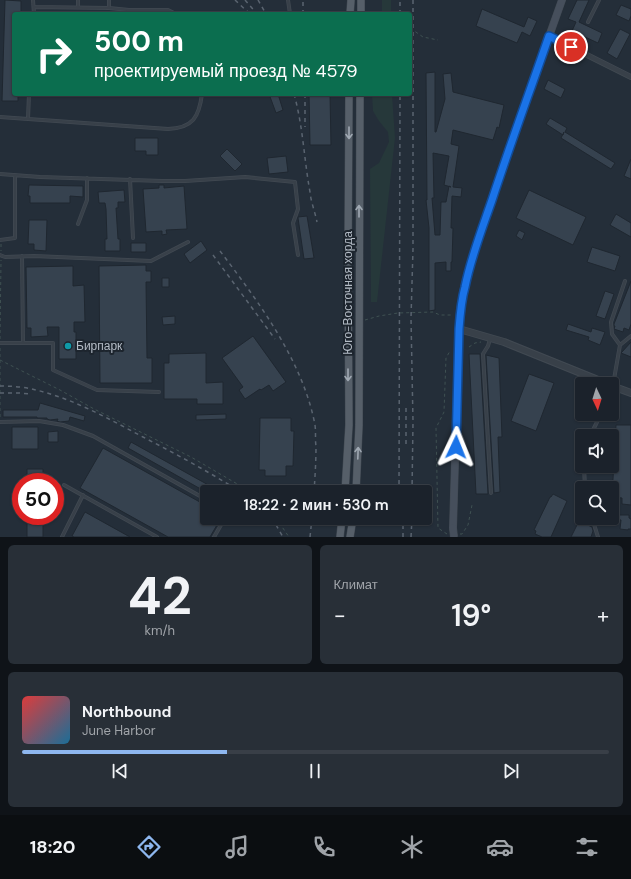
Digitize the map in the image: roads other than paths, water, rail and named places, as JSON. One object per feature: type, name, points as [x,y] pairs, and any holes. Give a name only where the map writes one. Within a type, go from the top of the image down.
[{"type":"main road","points":[[350,12],[351,0]]},
{"type":"main road","points":[[361,0],[361,12]]},
{"type":"main road","points":[[454,533],[459,329],[464,288],[472,259],[506,157],[562,0]]},
{"type":"main road","name":"Юго-Восточная хорда","points":[[345,485],[349,425],[349,96]]},
{"type":"main road","name":"Юго-Восточная хорда","points":[[356,485],[359,425],[360,96]]},
{"type":"main road","points":[[340,537],[341,525]]},
{"type":"main road","points":[[350,537],[351,525]]},
{"type":"street","points":[[549,36],[631,77]]},
{"type":"street","points":[[459,329],[504,342],[590,377]]},
{"type":"street","points":[[619,389],[631,393]]},
{"type":"lane","points":[[33,0],[34,12]]},
{"type":"lane","points":[[78,0],[78,7]]},
{"type":"lane","points":[[109,0],[109,8]]},
{"type":"lane","points":[[288,0],[290,12]]},
{"type":"lane","points":[[588,22],[599,0]]},
{"type":"lane","points":[[34,7],[168,10],[172,12]]},
{"type":"lane","points":[[28,119],[30,96]]},
{"type":"lane","points":[[0,117],[178,129],[187,126],[193,121],[197,115],[202,96]]},
{"type":"lane","points":[[0,174],[40,177],[185,181],[245,177],[295,182],[298,209],[293,223],[298,255]]},
{"type":"lane","points":[[0,240],[15,238],[15,175]]},
{"type":"lane","points":[[78,224],[87,200],[87,178]]},
{"type":"lane","points":[[130,180],[133,238]]},
{"type":"lane","points":[[0,256],[151,261],[188,242]]},
{"type":"lane","points":[[22,256],[24,343]]},
{"type":"lane","points":[[620,345],[612,334],[611,322],[625,281]]},
{"type":"lane","points":[[614,377],[620,345],[631,336]]},
{"type":"lane","points":[[490,338],[484,354],[491,493]]},
{"type":"lane","points":[[0,343],[53,343],[53,370],[97,390],[159,392]]},
{"type":"lane","points":[[0,420],[39,421],[63,425],[93,436],[200,496]]},
{"type":"lane","points":[[64,485],[157,537]]},
{"type":"lane","points":[[62,537],[83,495]]},
{"type":"lane","points":[[214,537],[221,525]]},
{"type":"lane","points":[[594,525],[598,537]]},
{"type":"railway","points":[[235,0],[248,12]]},
{"type":"railway","points":[[245,0],[255,12]]},
{"type":"railway","points":[[258,0],[265,12]]},
{"type":"railway","points":[[303,0],[303,12]]},
{"type":"railway","points":[[400,0],[400,12]]},
{"type":"railway","points":[[412,485],[413,422],[411,318],[413,249],[413,0]]},
{"type":"railway","points":[[294,96],[311,196],[317,222]]},
{"type":"railway","points":[[305,96],[305,127]]},
{"type":"railway","points":[[399,485],[400,96]]},
{"type":"railway","points":[[220,251],[264,311],[290,355],[300,378],[309,401],[315,425],[316,452],[314,485]]},
{"type":"railway","points":[[213,255],[275,339]]},
{"type":"railway","points":[[0,386],[32,389],[78,404],[168,450],[230,485]]},
{"type":"railway","points":[[0,393],[30,394]]},
{"type":"railway","points":[[406,404],[406,444]]},
{"type":"railway","points":[[276,525],[283,537]]},
{"type":"railway","points":[[310,537],[311,525]]},
{"type":"railway","points":[[403,525],[403,537]]},
{"type":"railway","points":[[411,537],[412,525]]},
{"type":"place","name":"Бирпарк","points":[[68,346]]}]
